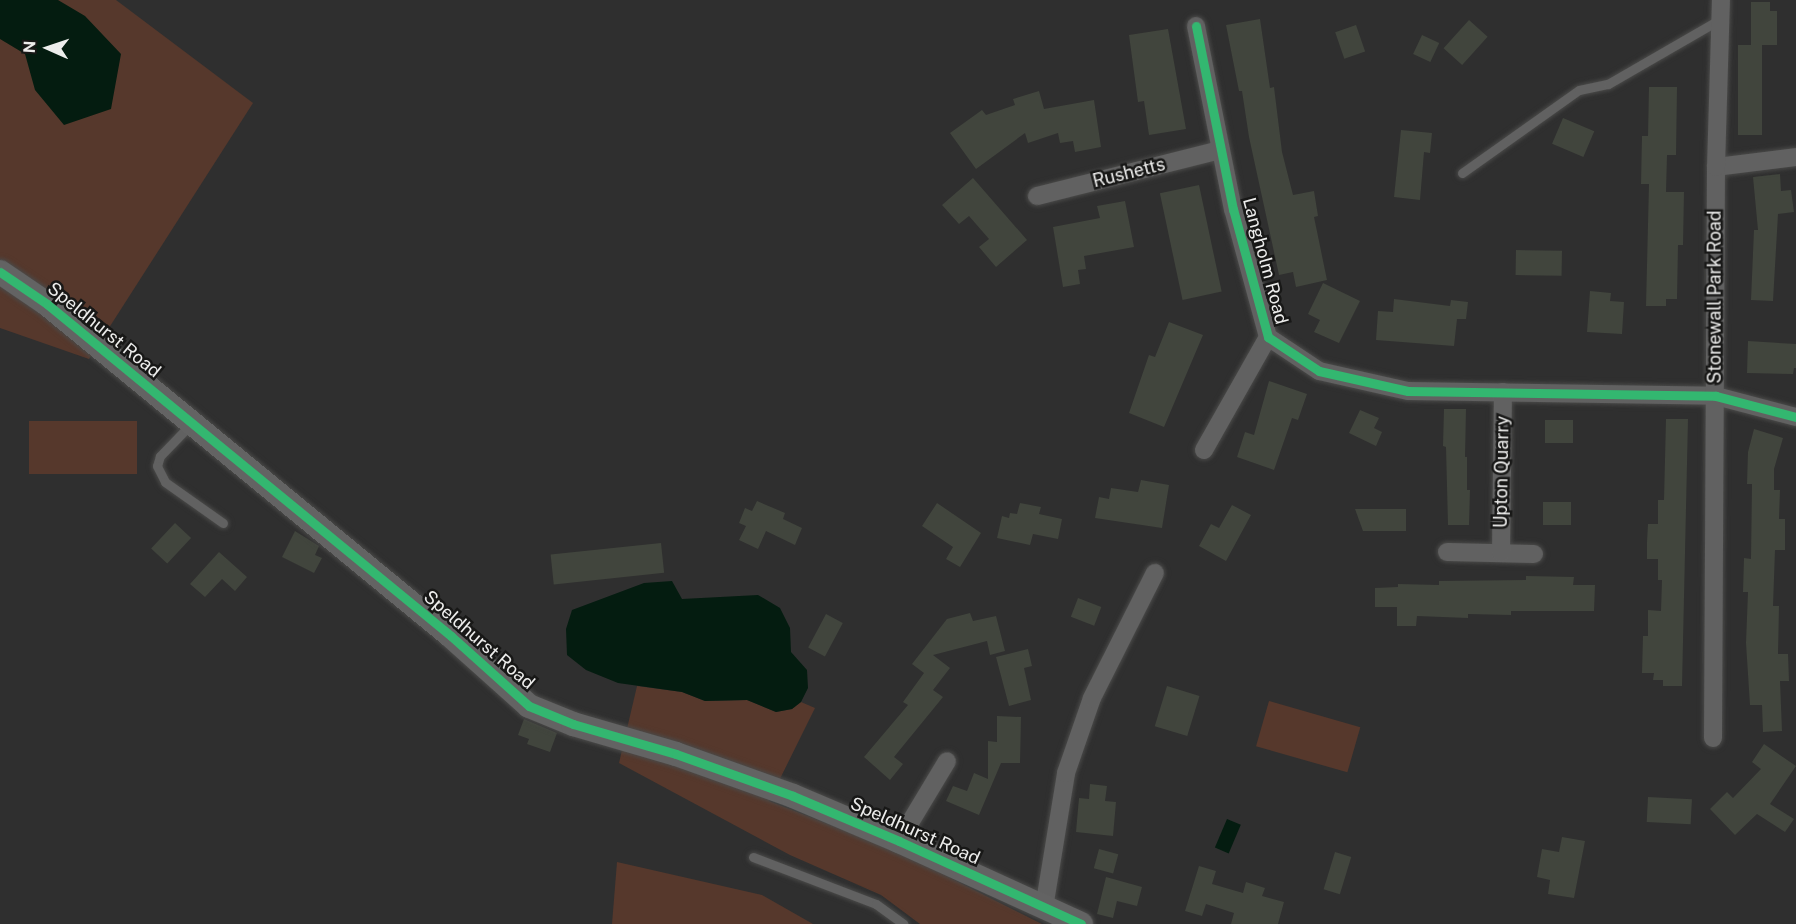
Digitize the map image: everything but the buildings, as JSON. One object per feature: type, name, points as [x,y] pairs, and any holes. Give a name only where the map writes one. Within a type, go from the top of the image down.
[{"type":"street","name":"Stonewall Park Road","points":[[1713,738],[1716,167],[1721,0]]},
{"type":"street","name":"Langholm Road","points":[[1196,26],[1220,150],[1255,296],[1268,337],[1319,371],[1408,391],[1716,396],[1796,417]]},
{"type":"street","name":"Rushetts","points":[[1037,196],[1220,150]]},
{"type":"street","points":[[1716,167],[1796,157]]},
{"type":"street","name":"Speldhurst Road","points":[[0,272],[47,304],[442,628],[529,706],[573,724],[676,754],[761,785],[899,841],[1072,922]]},
{"type":"street","name":"Langholm Road","points":[[1204,450],[1268,337]]},
{"type":"street","name":"Upton Quarry","points":[[1501,553],[1503,392]]},
{"type":"street","name":"Upton Quarry","points":[[1447,552],[1534,554]]},
{"type":"street","points":[[1044,908],[1066,773],[1092,698],[1155,573]]},
{"type":"street","points":[[899,841],[947,761]]},
{"type":"lane","points":[[1462,173],[1579,90],[1608,84],[1619,79],[1719,20]]},
{"type":"lane","points":[[191,424],[160,456],[157,466],[165,482],[223,523]]},
{"type":"lane","points":[[753,856],[876,904],[904,924]]},
{"type":"shaded area","points":[[0,0],[116,0],[253,103],[89,359],[0,328]]},
{"type":"shaded area","points":[[0,0],[58,0],[85,16],[121,54],[111,109],[64,125],[35,90],[25,54],[0,39]]},
{"type":"shaded area","points":[[29,421],[137,421],[137,474],[29,474]]},
{"type":"shaded area","points":[[672,581],[682,599],[758,595],[780,608],[790,628],[791,652],[807,670],[808,688],[801,702],[792,709],[776,712],[747,700],[705,701],[682,692],[618,683],[586,670],[567,655],[566,629],[572,610],[644,583]]},
{"type":"shaded area","points":[[637,686],[682,692],[705,701],[747,700],[776,712],[792,709],[801,702],[815,708],[769,801],[895,850],[1042,924],[920,924],[881,895],[790,855],[619,763]]},
{"type":"shaded area","points":[[1269,701],[1360,727],[1347,772],[1256,746]]},
{"type":"shaded area","points":[[1227,819],[1241,825],[1229,853],[1215,848]]},
{"type":"shaded area","points":[[617,862],[762,895],[813,924],[612,924]]},
{"type":"cycle path","points":[[1196,26],[1233,209],[1268,337],[1319,371],[1408,391],[1716,396],[1796,417]]},
{"type":"cycle path","points":[[0,272],[47,304],[451,636],[529,706],[573,724],[676,754],[793,796],[899,841],[1081,924]]}]
